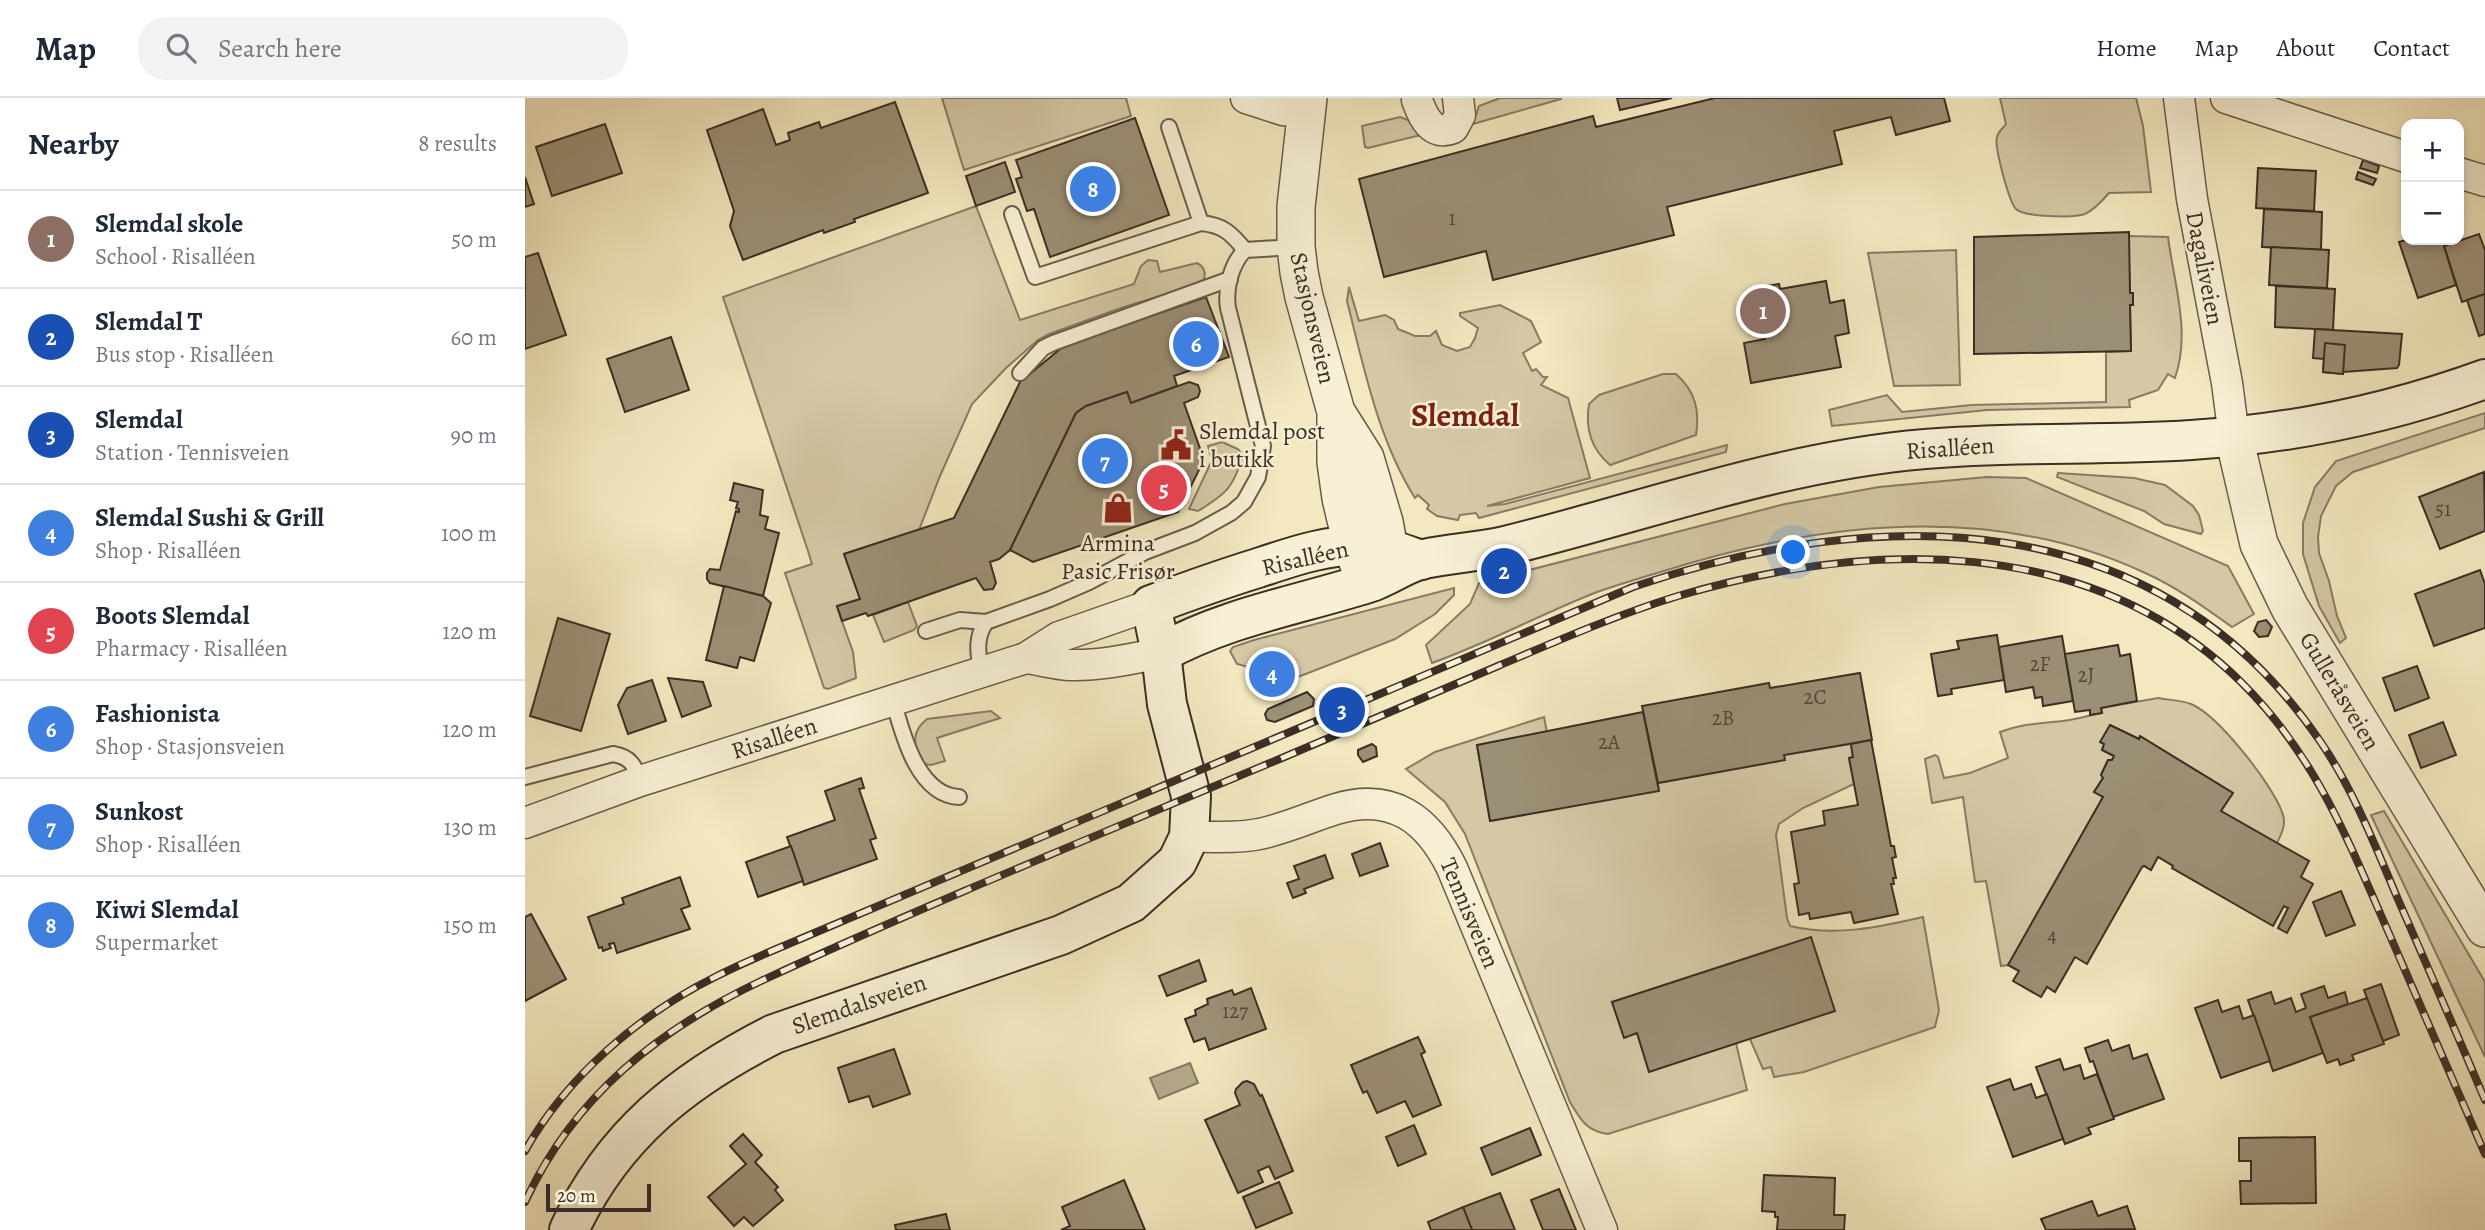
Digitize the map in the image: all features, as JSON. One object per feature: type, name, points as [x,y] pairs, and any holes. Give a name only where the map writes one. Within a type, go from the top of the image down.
[{"type":"main road","name":"Risalléen","points":[[1161,653],[1190,637],[1225,623],[1394,563],[1502,547],[1723,487],[1822,464],[1872,455],[1982,445],[2137,443],[2234,436],[2377,412],[2485,379]]},
{"type":"main road","name":"Risalléen","points":[[1151,605],[1316,551],[1352,545],[1394,563]]},
{"type":"main road","points":[[1151,605],[1161,653],[1167,704],[1191,796],[1189,837]]},
{"type":"main road","name":"Slemdalsveien","points":[[569,1230],[599,1177],[641,1125],[690,1082],[733,1054],[774,1034],[1042,942],[1131,903],[1177,862],[1189,837]]},
{"type":"street","points":[[1246,98],[1283,110],[1307,105]]},
{"type":"street","points":[[1413,101],[1429,125],[1436,130],[1446,131],[1453,128],[1460,115],[1458,98]]},
{"type":"street","name":"Dagaliveien","points":[[2179,98],[2194,211],[2227,383],[2234,436]]},
{"type":"street","points":[[2226,98],[2401,154]]},
{"type":"street","name":"Stasjonsveien","points":[[1307,105],[1296,207],[1296,247],[1304,298],[1336,412],[1336,461],[1352,545]]},
{"type":"street","points":[[2464,175],[2485,181]]},
{"type":"street","name":"Stasjonsveien","points":[[1336,412],[1365,458],[1394,563]]},
{"type":"street","name":"Gulleråsveien","points":[[2234,436],[2259,544],[2290,608],[2485,928]]},
{"type":"street","name":"Risalléen","points":[[525,824],[641,781],[1026,658],[1059,637],[1151,605]]},
{"type":"street","name":"Risalléen","points":[[1026,658],[1083,665],[1161,653]]},
{"type":"street","name":"Tennisveien","points":[[1189,837],[1256,835],[1338,808],[1360,804],[1384,806],[1403,812],[1430,832],[1452,867],[1602,1230]]},
{"type":"lane","points":[[1169,127],[1201,223]]},
{"type":"lane","points":[[1012,214],[1035,277],[1201,223],[1217,224],[1234,236],[1245,250]]},
{"type":"lane","points":[[926,631],[960,620],[986,621],[1050,599],[1145,552],[1195,533],[1231,513],[1244,502],[1260,469],[1263,446],[1228,309],[1230,279],[1239,256],[1245,250],[1296,247]]},
{"type":"lane","points":[[1020,373],[1043,348],[1053,343],[1230,279]]},
{"type":"lane","points":[[981,672],[977,645],[986,621]]},
{"type":"lane","points":[[893,700],[912,758],[943,794],[959,797]]},
{"type":"lane","points":[[525,777],[614,754],[629,759],[634,764],[641,781]]},
{"type":"shaded area","points":[[942,98],[1126,98],[1131,116],[964,170]]},
{"type":"shaded area","points":[[1500,98],[1561,99],[1473,124],[1479,106]]},
{"type":"shaded area","points":[[2000,98],[2136,98],[2143,126],[2151,192],[2109,193],[2092,210],[2079,215],[2038,215],[2016,209],[2006,186],[1998,151],[1998,135],[2006,124]]},
{"type":"shaded area","points":[[1400,117],[1408,120],[1421,135],[1365,147],[1362,126]]},
{"type":"shaded area","points":[[976,206],[1020,320],[1134,284],[1141,266],[1148,260],[1157,261],[1160,272],[1197,263],[1203,269],[1204,280],[1202,283],[1049,334],[1038,340],[1006,368],[972,404],[919,530],[844,554],[860,599],[837,607],[853,652],[856,678],[828,689],[824,688],[785,573],[812,564],[723,297]]},
{"type":"shaded area","points":[[2128,236],[2168,237],[2180,308],[2182,343],[2175,378],[2168,374],[2158,390],[2129,400],[2130,407],[1987,410],[1832,426],[1829,410],[1887,395],[1902,412],[1972,405],[2106,402],[2106,352],[2131,351],[2130,305],[2133,305],[2133,293],[2130,293]]},
{"type":"shaded area","points":[[1956,250],[1960,385],[1894,386],[1868,253]]},
{"type":"shaded area","points":[[1349,287],[1359,321],[1385,315],[1394,320],[1398,329],[1415,336],[1430,336],[1436,331],[1442,345],[1457,351],[1470,347],[1478,328],[1460,316],[1460,313],[1500,305],[1531,321],[1541,342],[1523,353],[1532,371],[1536,369],[1543,377],[1547,377],[1541,385],[1568,398],[1590,478],[1487,506],[1505,504],[1727,445],[1726,452],[1479,518],[1476,513],[1460,515],[1458,520],[1437,516],[1427,509],[1429,505],[1418,495],[1415,498],[1391,452],[1366,377],[1347,301]]},
{"type":"shaded area","points":[[1663,374],[1676,374],[1692,394],[1697,417],[1696,435],[1610,465],[1598,452],[1591,438],[1589,404],[1599,395]]},
{"type":"shaded area","points":[[2485,413],[2485,428],[2353,472],[2336,486],[2321,516],[2318,537],[2319,553],[2346,638],[2340,643],[2319,606],[2303,554],[2303,523],[2315,487],[2336,461]]},
{"type":"shaded area","points":[[1222,442],[1238,449],[1243,456],[1236,476],[1215,500],[1198,511],[1189,509],[1212,460],[1208,446]]},
{"type":"shaded area","points":[[2058,473],[2134,478],[2165,485],[2193,506],[2199,515],[2203,531],[2201,534],[2164,524],[2144,511],[2057,477]]},
{"type":"shaded area","points":[[1987,477],[2026,478],[2228,566],[2254,614],[2232,627],[2189,597],[2143,572],[2084,550],[2024,535],[1963,528],[1901,527],[1839,532],[1716,556],[1597,592],[1432,663],[1426,645],[1470,604],[1479,583],[1785,504],[1879,487]]},
{"type":"shaded area","points":[[1454,588],[1454,595],[1435,614],[1395,639],[1293,679],[1237,664],[1230,651],[1233,647],[1254,640]]},
{"type":"shaded area","points":[[908,602],[917,626],[914,630],[884,642],[873,615]]},
{"type":"shaded area","points":[[2158,698],[2191,704],[2215,722],[2243,752],[2256,768],[2282,812],[2284,824],[2277,843],[2221,811],[2232,792],[2141,737],[2139,739],[2110,725],[2101,742],[2104,744],[2102,750],[2114,756],[2112,760],[2108,760],[2101,775],[2103,778],[2094,792],[2103,797],[2008,965],[2001,966],[1986,881],[1975,882],[1963,797],[1932,803],[1925,759],[1935,755],[1938,757],[1944,778],[1970,773],[2008,758],[2000,732],[2024,725],[2077,719],[2102,713],[2101,708]]},
{"type":"shaded area","points":[[991,711],[1000,718],[937,738],[945,761],[925,764],[915,740],[918,729],[927,719]]},
{"type":"shaded area","points":[[1544,717],[1547,733],[1477,745],[1490,820],[1659,790],[1658,783],[1784,760],[1784,755],[1851,744],[1853,757],[1849,758],[1854,784],[1803,808],[1779,824],[1776,835],[1787,918],[1790,926],[1841,931],[1923,917],[1939,1010],[1935,1027],[1804,1072],[1774,1077],[1771,1067],[1763,1069],[1750,1039],[1612,1002],[1624,1037],[1637,1033],[1649,1071],[1736,1043],[1747,1090],[1608,1134],[1589,1127],[1570,1102],[1465,834],[1445,802],[1406,769],[1435,752]]},
{"type":"shaded area","points":[[2384,811],[2485,982],[2485,1057],[2371,815]]},
{"type":"shaded area","points":[[1190,1063],[1198,1083],[1159,1099],[1150,1078]]},
{"type":"building","points":[[1617,98],[1672,98],[1620,110]]},
{"type":"building","points":[[1715,98],[1944,98],[1950,121],[1896,135],[1891,117],[1834,131],[1842,164],[1667,207],[1674,235],[1493,280],[1486,251],[1384,277],[1359,179],[1593,116],[1596,127]]},
{"type":"building","points":[[895,102],[928,193],[854,219],[855,222],[824,233],[823,230],[743,260],[730,226],[734,211],[707,130],[763,109],[776,145],[790,140],[788,133],[819,122],[821,128]]},
{"type":"building","points":[[1135,118],[1169,215],[1050,257],[1034,209],[1027,211],[1016,179],[1022,177],[1016,160]]},
{"type":"building","points":[[605,124],[622,173],[552,196],[536,147]]},
{"type":"building","points":[[2363,160],[2379,166],[2377,173],[2360,168]]},
{"type":"building","points":[[1005,162],[1015,192],[976,206],[966,176]]},
{"type":"building","points":[[2258,168],[2316,171],[2314,211],[2256,208]]},
{"type":"building","points":[[2358,172],[2376,179],[2373,185],[2356,179]]},
{"type":"building","points":[[525,177],[534,204],[525,207]]},
{"type":"building","points":[[2264,209],[2322,212],[2321,250],[2262,247]]},
{"type":"building","points":[[2129,232],[2130,293],[2133,293],[2133,305],[2130,305],[2131,351],[1974,354],[1974,237]]},
{"type":"building","points":[[2479,234],[2485,250],[2485,294],[2462,302],[2444,246],[2464,245],[2464,239]]},
{"type":"building","points":[[2399,242],[2401,245],[2444,245],[2456,285],[2418,298]]},
{"type":"building","points":[[2271,247],[2329,250],[2327,288],[2269,285]]},
{"type":"building","points":[[538,253],[566,335],[525,349],[525,257]]},
{"type":"building","points":[[1826,281],[1830,303],[1844,300],[1849,333],[1835,336],[1841,367],[1751,383],[1744,343],[1765,339],[1757,293],[1762,292],[1761,287],[1779,284],[1780,289]]},
{"type":"building","points":[[2276,286],[2335,289],[2333,330],[2275,327]]},
{"type":"building","points":[[2485,294],[2485,334],[2479,336],[2467,300]]},
{"type":"building","points":[[1206,297],[1229,357],[1174,376],[1177,386],[1131,403],[1127,392],[1086,406],[1076,413],[1010,550],[990,562],[996,583],[993,589],[984,590],[976,578],[868,616],[866,613],[842,621],[837,606],[860,599],[844,554],[954,518],[1020,382],[1064,346]]},
{"type":"building","points":[[2315,329],[2402,334],[2399,365],[2397,368],[2343,374],[2323,372],[2324,359],[2313,358]]},
{"type":"building","points":[[671,337],[689,390],[625,412],[607,359]]},
{"type":"building","points":[[2325,343],[2345,345],[2343,374],[2323,372]]},
{"type":"building","points":[[1189,382],[1198,385],[1200,391],[1198,397],[1184,403],[1204,460],[1178,512],[1033,562],[1010,550],[1076,413],[1086,406],[1127,392],[1131,403]]},
{"type":"building","points":[[2484,472],[2485,531],[2440,549],[2419,497]]},
{"type":"building","points":[[734,483],[763,490],[760,515],[768,517],[765,529],[779,533],[763,596],[710,583],[707,579],[710,569],[720,570],[736,511],[739,512],[736,508],[738,502],[730,500]]},
{"type":"building","points":[[2480,570],[2485,584],[2485,628],[2434,646],[2415,594]]},
{"type":"building","points":[[724,586],[763,596],[771,603],[754,661],[740,657],[737,668],[706,660]]},
{"type":"building","points":[[558,618],[610,634],[581,731],[530,716]]},
{"type":"building","points":[[2266,620],[2272,627],[2268,636],[2259,637],[2254,631],[2258,622]]},
{"type":"building","points":[[1997,635],[2004,680],[1951,689],[1952,694],[1938,696],[1931,654],[1959,649],[1957,641]]},
{"type":"building","points":[[2062,636],[2073,701],[2043,706],[2042,697],[2035,698],[2033,687],[2006,692],[1999,647]]},
{"type":"building","points":[[2118,645],[2120,656],[2130,654],[2137,701],[2101,708],[2102,713],[2090,715],[2090,710],[2075,712],[2065,654]]},
{"type":"building","points":[[1284,655],[1295,683],[1262,696],[1251,668]]},
{"type":"building","points":[[2417,666],[2429,698],[2395,711],[2383,678]]},
{"type":"building","points":[[1860,673],[1872,740],[1784,755],[1785,760],[1658,783],[1642,706],[1769,683],[1770,688]]},
{"type":"building","points":[[668,678],[703,682],[711,706],[682,717]]},
{"type":"building","points":[[652,680],[666,721],[628,734],[618,705],[627,688]]},
{"type":"building","points":[[1307,692],[1314,699],[1313,706],[1275,722],[1267,720],[1265,714],[1268,709]]},
{"type":"building","points":[[1643,712],[1659,791],[1490,821],[1477,745]]},
{"type":"building","points":[[2443,722],[2456,755],[2421,768],[2409,735]]},
{"type":"building","points":[[2110,725],[2139,739],[2140,736],[2233,793],[2221,811],[2309,861],[2301,877],[2313,884],[2287,933],[2278,928],[2288,908],[2284,906],[2273,926],[2172,868],[2173,866],[2158,857],[2151,870],[2142,867],[2087,964],[2075,957],[2055,992],[2047,987],[2041,997],[2013,981],[2019,971],[2008,965],[2103,797],[2094,792],[2103,778],[2101,775],[2108,760],[2112,760],[2114,756],[2102,750],[2104,744],[2100,742]]},
{"type":"building","points":[[1871,740],[1891,846],[1894,846],[1896,857],[1892,858],[1896,878],[1893,878],[1894,884],[1891,884],[1898,914],[1854,923],[1851,912],[1810,919],[1809,913],[1799,915],[1794,884],[1799,883],[1791,832],[1825,825],[1823,811],[1858,805],[1849,758],[1853,757],[1851,744]]},
{"type":"building","points":[[1372,744],[1376,747],[1377,756],[1363,762],[1358,750]]},
{"type":"building","points":[[861,778],[864,788],[859,789],[876,838],[870,840],[877,859],[804,885],[787,837],[835,820],[825,791]]},
{"type":"building","points":[[1380,843],[1388,866],[1360,876],[1352,854]]},
{"type":"building","points":[[791,846],[803,881],[758,897],[746,862]]},
{"type":"building","points":[[1325,855],[1333,878],[1304,889],[1306,893],[1293,898],[1287,883],[1299,879],[1294,866]]},
{"type":"building","points":[[680,877],[690,906],[681,909],[690,929],[617,953],[614,943],[609,944],[611,948],[603,951],[602,947],[599,948],[588,917],[624,904],[622,898]]},
{"type":"building","points":[[2341,891],[2355,925],[2326,936],[2313,902]]},
{"type":"building","points":[[531,914],[566,979],[525,1001],[525,917]]},
{"type":"building","points":[[1811,937],[1835,1011],[1649,1072],[1637,1033],[1624,1038],[1612,1002]]},
{"type":"building","points":[[1199,960],[1206,981],[1167,996],[1159,976]]},
{"type":"building","points":[[2381,984],[2399,1035],[2383,1041],[2364,990]]},
{"type":"building","points":[[2324,986],[2328,998],[2345,992],[2348,1004],[2310,1017],[2323,1053],[2273,1071],[2248,1000],[2271,992],[2275,1004],[2291,998],[2296,1012],[2306,1008],[2301,994]]},
{"type":"building","points":[[1251,988],[1266,1029],[1209,1050],[1205,1038],[1194,1042],[1185,1019],[1196,1015],[1195,1010],[1208,1004],[1207,999],[1232,990],[1234,995]]},
{"type":"building","points":[[2367,998],[2384,1044],[2352,1055],[2354,1060],[2340,1065],[2338,1059],[2327,1063],[2310,1017]]},
{"type":"building","points":[[2218,1000],[2222,1012],[2239,1006],[2243,1019],[2254,1015],[2270,1061],[2221,1078],[2195,1008]]},
{"type":"building","points":[[1418,1037],[1425,1052],[1421,1054],[1441,1105],[1413,1117],[1405,1101],[1377,1113],[1367,1091],[1363,1093],[1351,1065]]},
{"type":"building","points":[[2108,1040],[2112,1051],[2129,1045],[2133,1059],[2147,1054],[2164,1099],[2113,1117],[2093,1061],[2090,1062],[2085,1048]]},
{"type":"building","points":[[894,1049],[910,1094],[873,1107],[869,1096],[849,1102],[838,1068]]},
{"type":"building","points":[[2060,1059],[2064,1070],[2080,1065],[2084,1079],[2097,1074],[2114,1119],[2088,1128],[2091,1134],[2065,1144],[2036,1067]]},
{"type":"building","points":[[2010,1079],[2014,1090],[2031,1084],[2036,1098],[2047,1094],[2063,1139],[2013,1157],[1987,1087]]},
{"type":"building","points":[[1247,1081],[1254,1084],[1260,1096],[1262,1095],[1293,1171],[1275,1179],[1269,1166],[1258,1171],[1263,1182],[1238,1193],[1205,1120],[1240,1105],[1236,1089]]},
{"type":"building","points":[[1414,1125],[1426,1154],[1398,1166],[1386,1137]]},
{"type":"building","points":[[1530,1128],[1541,1155],[1492,1175],[1481,1148]]},
{"type":"building","points":[[743,1134],[762,1155],[755,1162],[778,1187],[775,1190],[783,1200],[753,1226],[744,1217],[734,1226],[708,1197],[746,1164],[730,1146]]},
{"type":"building","points":[[2315,1137],[2316,1203],[2241,1204],[2240,1181],[2251,1181],[2251,1161],[2239,1161],[2239,1138]]},
{"type":"building","points":[[1764,1175],[1835,1178],[1834,1215],[1845,1215],[1844,1230],[1777,1230],[1778,1217],[1775,1217],[1775,1212],[1762,1211]]},
{"type":"building","points":[[1124,1180],[1145,1230],[1061,1230],[1070,1226],[1062,1207]]},
{"type":"building","points":[[1279,1182],[1292,1213],[1256,1228],[1243,1197]]},
{"type":"building","points":[[1559,1189],[1576,1230],[1543,1230],[1531,1200]]},
{"type":"building","points":[[1500,1193],[1515,1230],[1472,1230],[1463,1207]]},
{"type":"building","points":[[2092,1201],[2098,1216],[2127,1206],[2135,1229],[2046,1230],[2041,1219]]},
{"type":"building","points":[[1463,1207],[1472,1230],[1431,1230],[1428,1222]]},
{"type":"building","points":[[946,1214],[950,1230],[896,1230],[895,1225]]},
{"type":"railway","points":[[525,1151],[562,1098],[607,1050],[659,1010],[724,972],[1633,587],[1727,560],[1822,542],[1916,536],[2008,543],[2096,566],[2179,605],[2254,663],[2320,741],[2343,778],[2485,1100]]},
{"type":"railway","points":[[525,1202],[545,1164],[568,1130],[594,1098],[623,1070],[688,1021],[761,981],[1020,867],[1632,611],[1678,596],[1751,578],[1825,565],[1900,559],[1974,562],[2046,575],[2116,598],[2181,633],[2241,682],[2291,740],[2329,802],[2361,868],[2485,1154]]},
{"type":"place","name":"Kiwi Slemdal","points":[[1093,189]]},
{"type":"place","name":"Slemdal skole","points":[[1763,311]]},
{"type":"place","name":"Fashionista","points":[[1196,344]]},
{"type":"place","name":"Slemdal post i butikk","points":[[1176,445]]},
{"type":"place","name":"Sunkost","points":[[1105,461]]},
{"type":"place","name":"Boots Slemdal","points":[[1164,488]]},
{"type":"place","name":"Armina Pasic Frisør","points":[[1118,508]]},
{"type":"place","name":"Slemdal T","points":[[1504,571]]},
{"type":"place","name":"Slemdal Sushi & Grill","points":[[1272,674]]},
{"type":"place","name":"Slemdal","points":[[1342,710]]},
{"type":"district","name":"Slemdal","points":[[1465,415]]}]
